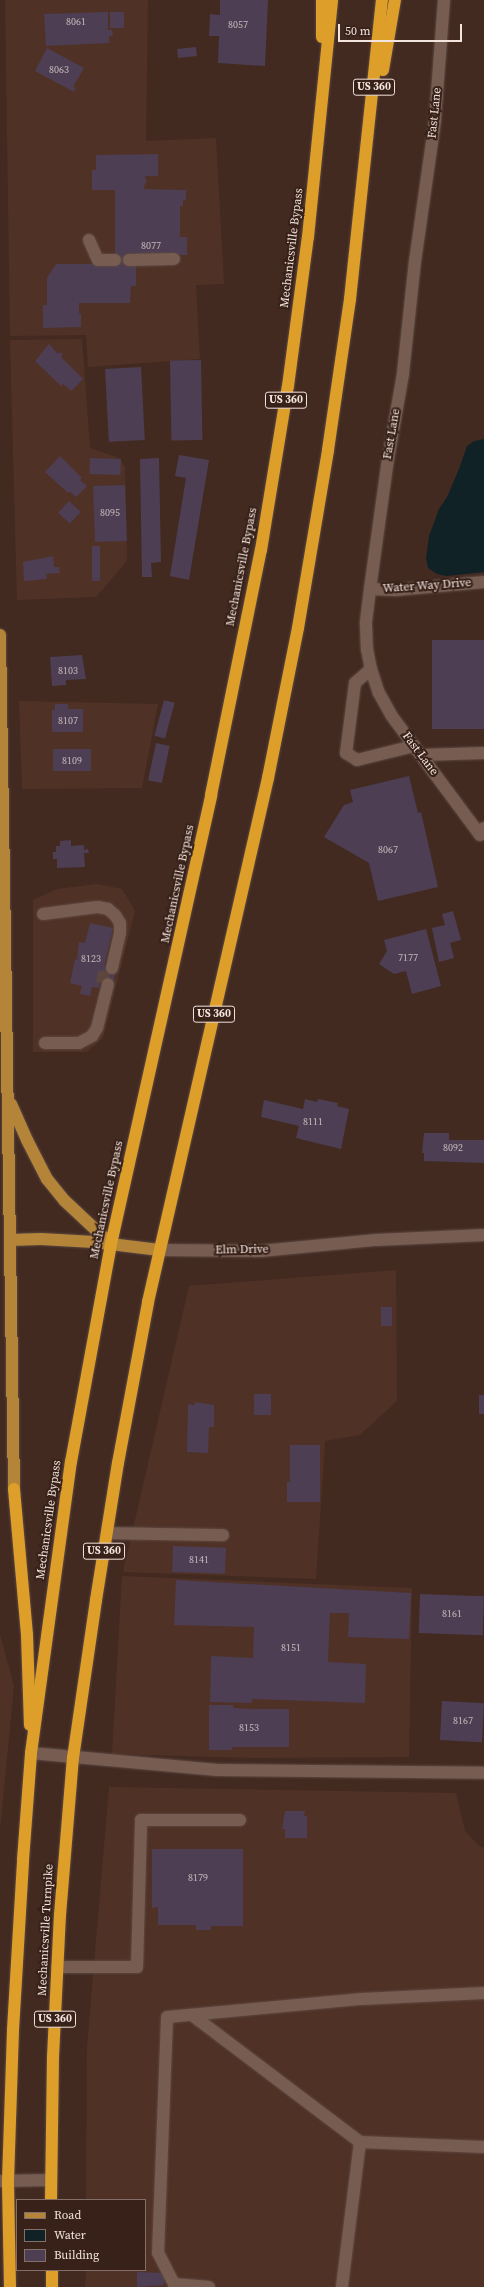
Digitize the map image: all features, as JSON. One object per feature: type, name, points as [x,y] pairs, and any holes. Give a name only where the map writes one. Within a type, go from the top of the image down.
[{"type":"highway","points":[[321,117],[322,0]]},
{"type":"highway","name":"Mechanicsville Bypass","points":[[4,2181],[18,1926],[31,1754],[71,1462],[111,1244],[211,795],[261,550],[289,378],[308,237],[332,0]]},
{"type":"highway","name":"US 360","points":[[73,1758],[107,1533],[131,1390],[160,1250],[268,778],[298,628],[328,450],[350,299],[365,174],[382,0]]},
{"type":"highway","points":[[365,174],[395,0]]},
{"type":"highway","points":[[14,1489],[28,1640],[31,1754]]},
{"type":"highway","name":"Mechanicsville Turnpike","points":[[51,2199],[57,1967],[73,1758]]},
{"type":"highway","name":"US 360","points":[[4,2181],[10,2287]]},
{"type":"highway","points":[[52,2271],[52,2287]]},
{"type":"main road","points":[[0,635],[9,1098],[5,1241],[14,1489]]},
{"type":"main road","points":[[9,1098],[32,1152],[47,1179],[65,1201],[111,1244]]},
{"type":"main road","name":"Elm Drive","points":[[5,1241],[41,1239],[111,1244],[160,1250]]},
{"type":"street","name":"Fast Lane","points":[[444,0],[435,121],[415,261],[402,374],[388,459],[366,624],[371,669],[379,693],[391,715],[417,751],[482,832]]},
{"type":"street","points":[[89,240],[98,260],[115,260]]},
{"type":"street","points":[[129,260],[174,259]]},
{"type":"street","name":"Water Way Drive","points":[[370,589],[396,590],[484,582]]},
{"type":"street","points":[[371,669],[355,683],[346,754],[357,760],[417,751],[484,754]]},
{"type":"street","points":[[43,914],[98,907],[108,909],[115,914],[120,923],[109,967]]},
{"type":"street","points":[[45,1043],[79,1043],[92,1036],[97,1028],[105,984]]},
{"type":"street","name":"Elm Drive","points":[[160,1250],[261,1251],[376,1240],[484,1235]]},
{"type":"street","points":[[107,1533],[223,1535]]},
{"type":"street","points":[[31,1754],[217,1770],[484,1773]]},
{"type":"street","points":[[57,1967],[137,1967],[141,1820],[240,1820]]},
{"type":"street","points":[[209,2287],[174,2284],[158,2252],[168,2017],[362,1999],[484,1993]]},
{"type":"street","points":[[192,2015],[360,2142],[484,2147]]},
{"type":"street","points":[[342,2287],[360,2142]]},
{"type":"street","points":[[4,2181],[51,2180]]},
{"type":"shaded area","points":[[5,0],[148,0],[146,141],[216,138],[224,284],[196,285],[200,359],[88,367],[86,335],[10,336]]},
{"type":"shaded area","points":[[82,339],[90,448],[119,458],[125,467],[127,561],[96,597],[17,600],[10,340]]},
{"type":"shaded area","points":[[19,701],[158,704],[142,788],[22,789]]},
{"type":"shaded area","points":[[97,884],[122,889],[135,911],[103,1038],[87,1052],[33,1052],[33,900],[57,889]]},
{"type":"shaded area","points":[[396,1270],[397,1401],[360,1435],[325,1441],[316,1579],[123,1572],[189,1286]]},
{"type":"shaded area","points":[[122,1576],[412,1588],[409,1757],[255,1758],[112,1754]]},
{"type":"shaded area","points":[[0,1634],[14,1686],[0,1830]]},
{"type":"shaded area","points":[[109,1787],[456,1793],[465,1831],[479,1846],[484,1848],[484,2287],[85,2287],[86,2271],[146,2271],[146,2199],[86,2199],[87,2047]]},
{"type":"water","points":[[484,439],[484,572],[446,576],[437,574],[428,568],[426,558],[429,536],[439,509],[447,497],[459,469],[467,446],[474,441]]},
{"type":"building","points":[[220,0],[268,0],[265,66],[218,63],[219,36],[209,36],[210,14],[220,15]]},
{"type":"building","points":[[108,12],[108,30],[112,30],[113,36],[109,36],[109,43],[46,46],[44,14]]},
{"type":"building","points":[[110,12],[124,12],[124,28],[110,28]]},
{"type":"building","points":[[196,47],[197,56],[178,58],[177,49]]},
{"type":"building","points":[[47,48],[84,68],[73,87],[76,88],[74,92],[35,71]]},
{"type":"building","points":[[158,154],[158,176],[145,176],[147,183],[145,183],[144,189],[186,190],[186,200],[183,200],[183,206],[180,206],[180,237],[187,237],[187,255],[129,256],[136,264],[136,286],[131,286],[130,303],[79,303],[81,327],[43,328],[43,305],[47,305],[47,278],[56,264],[115,264],[115,190],[92,190],[92,170],[96,170],[96,155]]},
{"type":"building","points":[[49,344],[58,354],[60,352],[63,354],[61,357],[83,379],[71,391],[63,384],[61,386],[35,361]]},
{"type":"building","points":[[201,360],[202,440],[171,441],[170,361]]},
{"type":"building","points":[[141,367],[145,440],[109,442],[105,369]]},
{"type":"building","points":[[179,455],[209,460],[189,580],[170,576],[186,478],[175,476]]},
{"type":"building","points":[[60,456],[82,478],[80,480],[87,486],[76,497],[70,492],[68,493],[45,472]]},
{"type":"building","points":[[90,458],[121,459],[120,475],[89,474]]},
{"type":"building","points":[[159,458],[161,562],[151,563],[152,577],[142,577],[140,459]]},
{"type":"building","points":[[125,485],[127,541],[95,542],[93,486]]},
{"type":"building","points":[[69,501],[81,512],[70,524],[58,513]]},
{"type":"building","points":[[92,546],[100,546],[100,581],[92,581]]},
{"type":"building","points":[[53,556],[54,567],[59,567],[60,573],[46,574],[47,579],[24,581],[23,562]]},
{"type":"building","points":[[432,640],[484,640],[484,729],[432,729]]},
{"type":"building","points":[[82,655],[86,679],[66,680],[66,685],[52,686],[50,657]]},
{"type":"building","points":[[164,700],[175,703],[165,739],[154,736]]},
{"type":"building","points":[[55,704],[68,704],[68,709],[83,709],[83,732],[52,732],[52,710],[55,710]]},
{"type":"building","points":[[156,743],[170,746],[162,783],[148,780]]},
{"type":"building","points":[[53,749],[91,749],[91,771],[53,771]]},
{"type":"building","points":[[409,776],[418,813],[421,812],[438,887],[378,901],[369,863],[324,837],[344,805],[353,802],[350,790]]},
{"type":"building","points":[[71,840],[71,846],[84,845],[84,850],[88,849],[89,853],[84,853],[85,867],[57,868],[57,859],[53,859],[53,852],[56,852],[56,846],[60,846],[60,841]]},
{"type":"building","points":[[453,911],[461,940],[450,943],[454,958],[439,962],[432,928],[445,925],[442,914]]},
{"type":"building","points":[[90,923],[113,928],[104,966],[116,968],[113,985],[100,983],[99,988],[92,987],[90,996],[80,994],[82,986],[70,983],[75,959],[77,960],[79,942],[85,943]]},
{"type":"building","points":[[426,929],[441,986],[412,994],[406,971],[394,974],[379,964],[387,951],[384,940]]},
{"type":"building","points":[[305,1099],[317,1102],[318,1099],[338,1103],[337,1106],[349,1109],[341,1149],[296,1138],[299,1126],[261,1117],[264,1100],[303,1109]]},
{"type":"building","points":[[424,1133],[449,1133],[449,1140],[484,1140],[484,1163],[424,1161],[424,1153],[422,1153]]},
{"type":"building","points":[[381,1307],[392,1307],[392,1326],[381,1326]]},
{"type":"building","points":[[254,1394],[271,1394],[271,1415],[254,1415]]},
{"type":"building","points":[[479,1395],[484,1395],[484,1414],[479,1414]]},
{"type":"building","points":[[195,1402],[214,1405],[214,1427],[209,1427],[208,1453],[187,1452],[188,1404],[195,1405]]},
{"type":"building","points":[[290,1445],[320,1445],[320,1502],[287,1502],[287,1482],[290,1482]]},
{"type":"building","points":[[173,1546],[226,1548],[225,1574],[172,1572]]},
{"type":"building","points":[[176,1580],[411,1593],[409,1639],[348,1637],[349,1613],[330,1613],[328,1662],[366,1664],[365,1703],[252,1699],[252,1703],[210,1702],[211,1656],[253,1658],[254,1627],[174,1625]]},
{"type":"building","points":[[420,1594],[484,1596],[483,1635],[419,1633]]},
{"type":"building","points":[[442,1701],[484,1703],[482,1742],[440,1740]]},
{"type":"building","points":[[209,1705],[233,1705],[233,1708],[252,1709],[289,1709],[289,1747],[232,1747],[232,1750],[209,1750]]},
{"type":"building","points":[[285,1811],[305,1811],[304,1816],[307,1816],[307,1838],[285,1838],[285,1829],[282,1829]]},
{"type":"building","points":[[152,1849],[243,1849],[243,1926],[211,1926],[211,1930],[196,1930],[196,1925],[158,1925],[158,1907],[152,1908]]},
{"type":"building","points":[[137,2272],[165,2273],[164,2285],[137,2287]]},
{"type":"tunnel","points":[[102,983],[105,966]]}]
